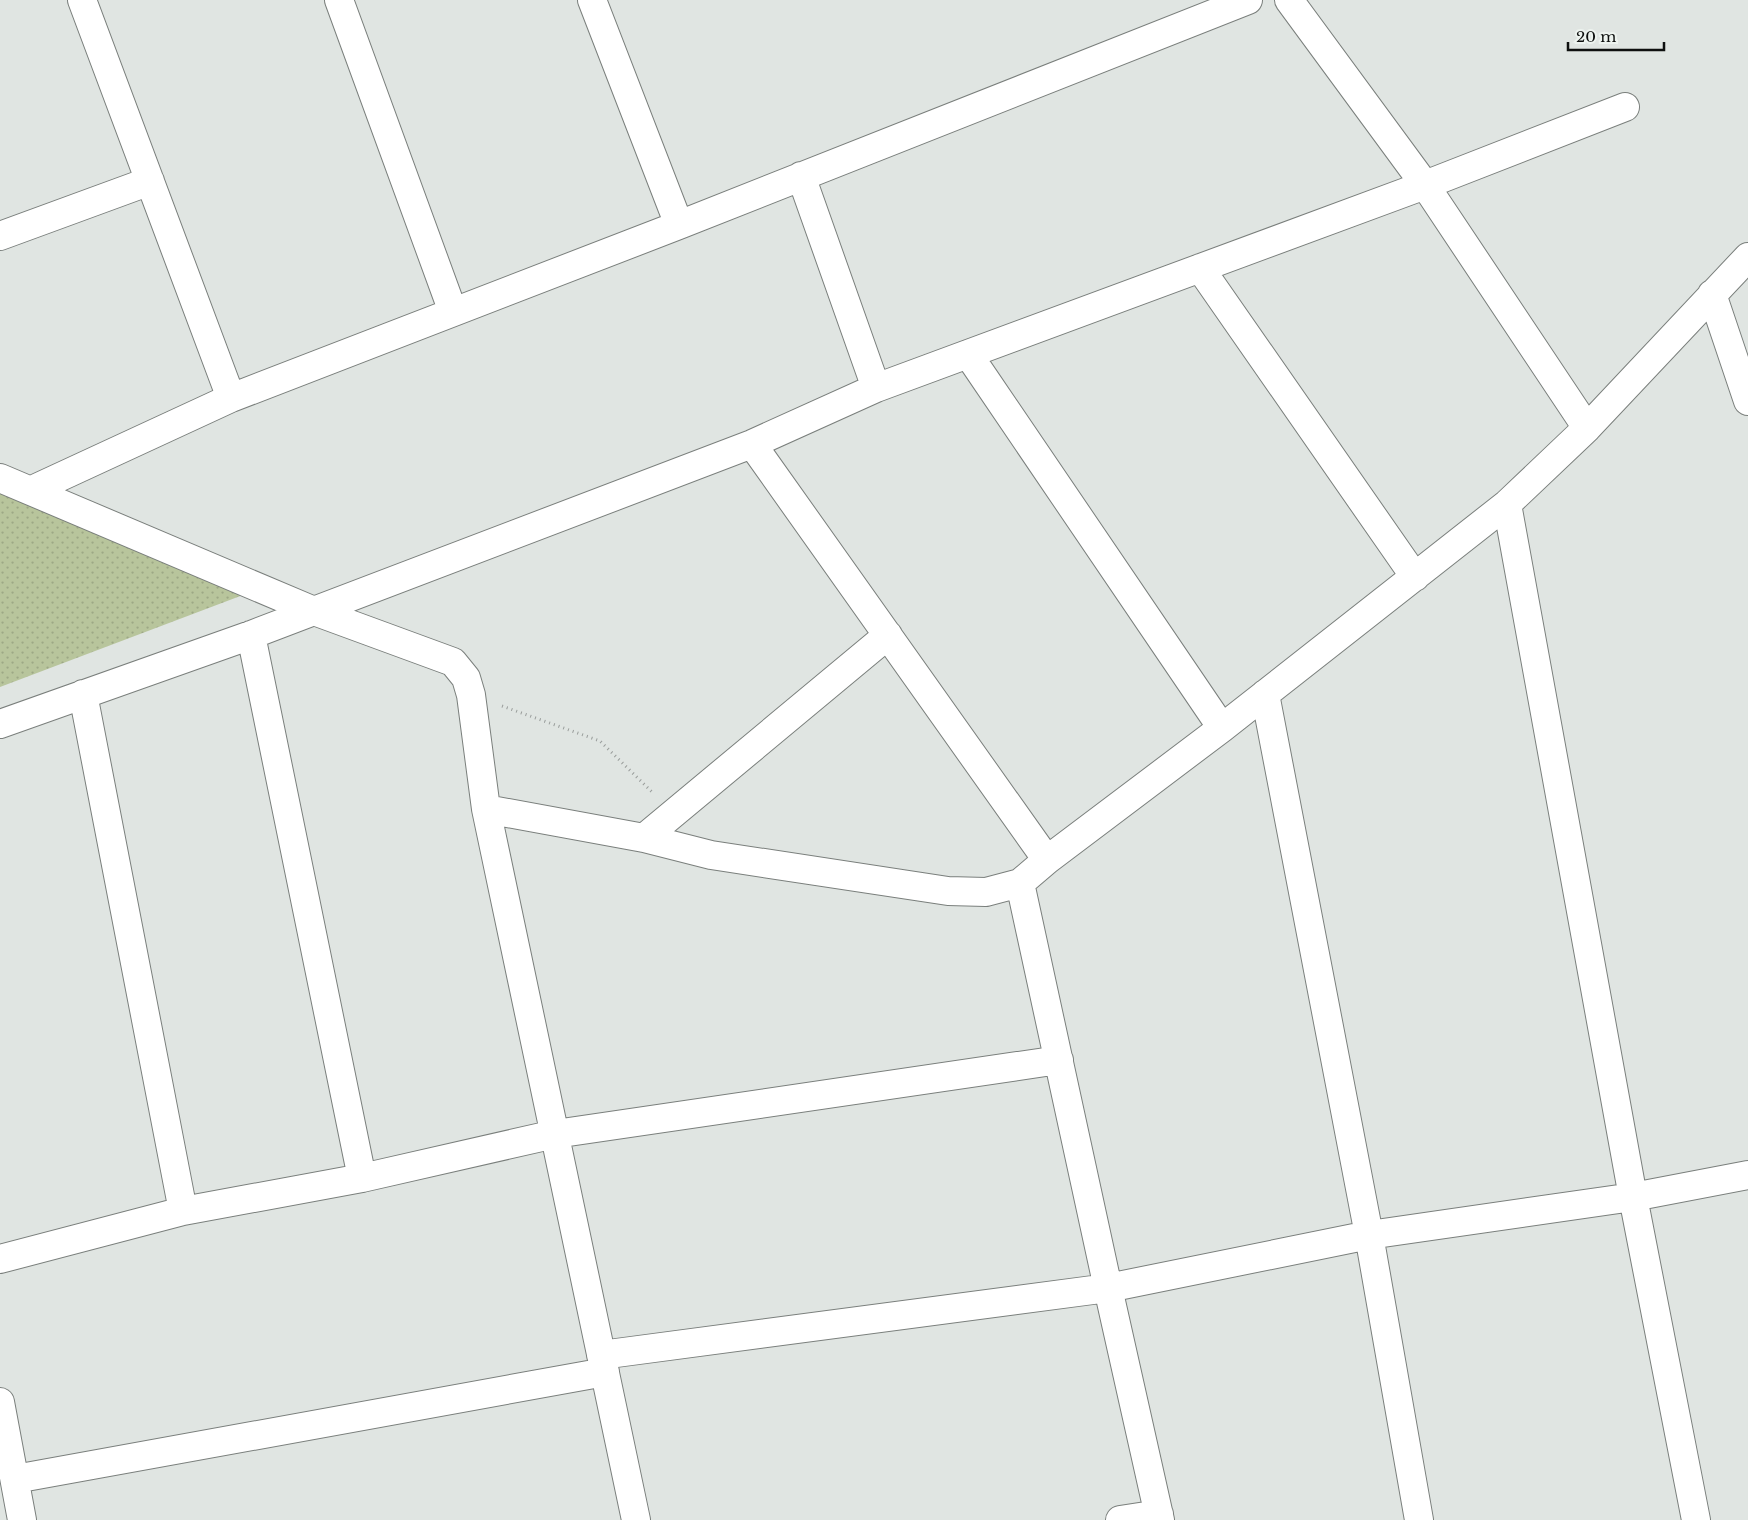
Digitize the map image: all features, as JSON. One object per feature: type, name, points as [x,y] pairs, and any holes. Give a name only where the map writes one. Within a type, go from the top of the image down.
[{"type":"street","points":[[82,0],[231,398]]},
{"type":"street","points":[[339,0],[453,312]]},
{"type":"street","points":[[32,490],[231,398],[678,225],[1248,0]]},
{"type":"street","points":[[1289,0],[1425,185],[1587,428]]},
{"type":"street","points":[[601,3],[678,225]]},
{"type":"street","points":[[0,724],[251,635],[752,444],[876,388],[1425,185],[1624,106]]},
{"type":"street","points":[[801,176],[876,388]]},
{"type":"street","points":[[0,236],[150,181]]},
{"type":"street","points":[[486,809],[644,838],[711,855],[948,891],[986,892],[1020,882],[1222,728],[1507,504],[1587,428],[1748,257]]},
{"type":"street","points":[[1200,268],[1415,578]]},
{"type":"street","points":[[1712,294],[1748,401]]},
{"type":"street","points":[[968,354],[1222,728]]},
{"type":"street","points":[[752,444],[1047,860]]},
{"type":"street","points":[[0,478],[314,611],[452,662],[466,678],[471,695],[486,809],[636,1520]]},
{"type":"street","points":[[1507,504],[1633,1197],[1696,1520]]},
{"type":"street","points":[[251,635],[362,1178]]},
{"type":"street","points":[[644,838],[888,636]]},
{"type":"street","points":[[83,694],[183,1211]]},
{"type":"street","points":[[1265,694],[1368,1235],[1419,1520]]},
{"type":"street","points":[[1020,882],[1160,1517],[1120,1520]]},
{"type":"street","points":[[0,1260],[183,1211],[362,1178],[555,1134],[1059,1060]]},
{"type":"street","points":[[0,1402],[14,1499],[603,1363],[1108,1288],[1368,1235],[1633,1197],[1748,1175]]},
{"type":"path","points":[[471,695],[600,741],[674,813]]},
{"type":"green space","points":[[0,491],[243,595],[0,687]]}]
